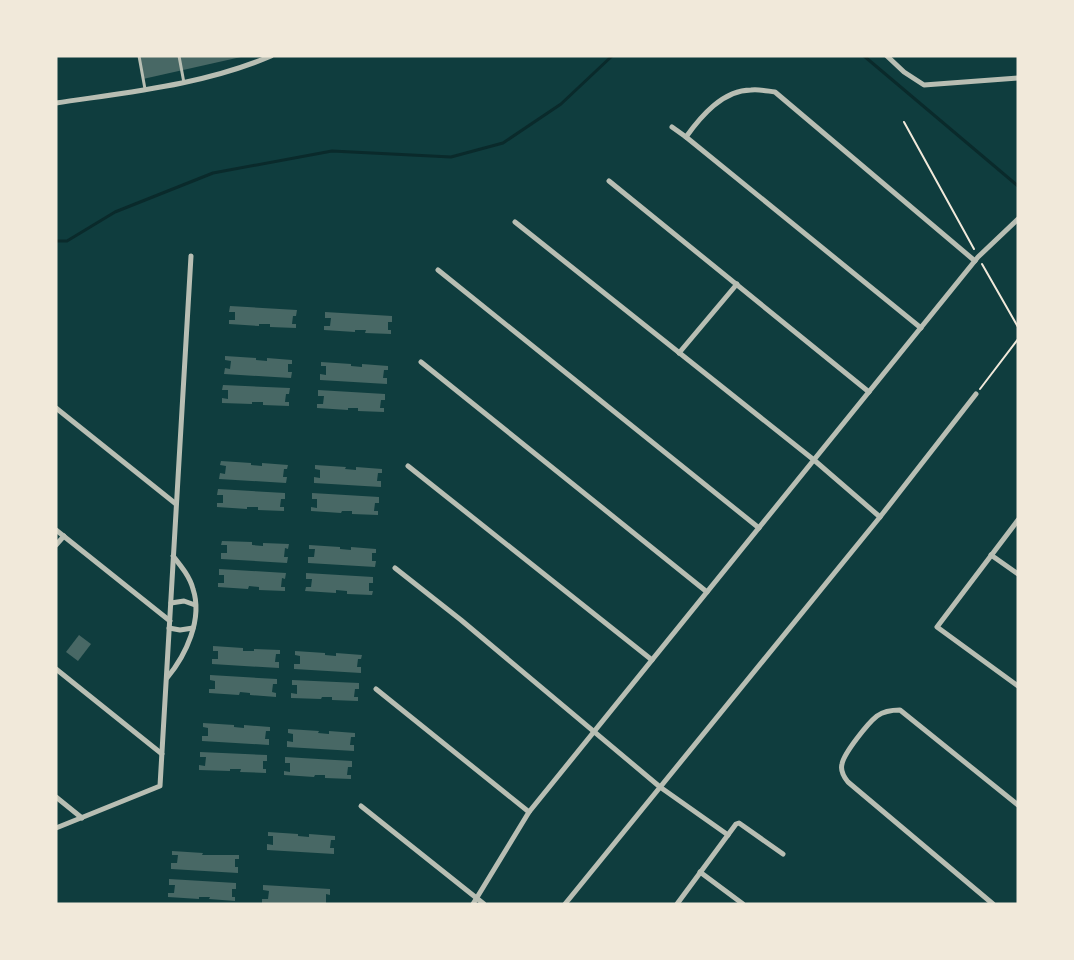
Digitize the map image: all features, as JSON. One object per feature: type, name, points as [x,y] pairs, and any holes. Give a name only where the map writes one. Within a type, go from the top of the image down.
[{"type":"street","points":[[56,103],[184,83],[222,73],[270,56]]},
{"type":"street","points":[[887,56],[904,72],[924,85],[1018,78]]},
{"type":"street","points":[[686,137],[708,108],[733,95],[750,90],[775,92],[977,259]]},
{"type":"street","points":[[672,128],[686,137],[921,328]]},
{"type":"street","points":[[609,180],[869,392]]},
{"type":"street","points":[[474,901],[529,812],[977,259],[1018,219]]},
{"type":"street","points":[[515,222],[814,460],[880,516]]},
{"type":"street","points":[[56,828],[160,786],[191,256]]},
{"type":"street","points":[[438,270],[759,528]]},
{"type":"street","points":[[679,353],[737,284]]},
{"type":"street","points":[[421,362],[707,592]]},
{"type":"street","points":[[565,904],[880,516],[976,394]]},
{"type":"street","points":[[56,408],[176,504]]},
{"type":"street","points":[[408,466],[652,660]]},
{"type":"street","points":[[1018,520],[937,627],[1018,686]]},
{"type":"street","points":[[56,530],[170,621]]},
{"type":"street","points":[[56,545],[64,536]]},
{"type":"street","points":[[992,555],[1018,574]]},
{"type":"street","points":[[166,678],[184,654],[193,628],[195,605],[193,589],[173,556]]},
{"type":"street","points":[[395,568],[461,620],[660,787],[728,835]]},
{"type":"street","points":[[171,603],[184,601],[195,605]]},
{"type":"street","points":[[169,628],[180,630],[193,628]]},
{"type":"street","points":[[56,669],[162,754]]},
{"type":"street","points":[[376,689],[529,812]]},
{"type":"street","points":[[990,903],[848,782],[843,776],[842,764],[845,755],[876,716],[886,711],[900,710],[1018,804]]},
{"type":"street","points":[[56,797],[82,818]]},
{"type":"street","points":[[361,806],[474,901],[484,904]]},
{"type":"street","points":[[677,904],[736,824],[739,823],[783,854]]},
{"type":"street","points":[[700,872],[743,904]]},
{"type":"lane","points":[[139,56],[146,90]]},
{"type":"lane","points":[[179,56],[184,83]]},
{"type":"path","points":[[904,122],[977,259],[1018,327]]},
{"type":"path","points":[[976,394],[1018,339]]},
{"type":"building","points":[[139,56],[241,56],[241,57],[143,79]]},
{"type":"building","points":[[230,306],[297,310],[296,316],[293,316],[292,324],[296,324],[296,328],[270,327],[270,324],[259,324],[259,326],[229,324],[229,320],[235,320],[235,312],[229,312]]},
{"type":"building","points":[[325,312],[392,316],[392,322],[388,322],[388,330],[391,330],[391,334],[365,333],[366,330],[355,330],[355,332],[324,330],[324,326],[330,326],[331,318],[325,318]]},
{"type":"building","points":[[225,356],[256,358],[256,360],[267,361],[267,358],[292,360],[292,364],[288,364],[288,372],[292,372],[291,378],[224,374],[225,368],[230,369],[231,361],[225,360]]},
{"type":"building","points":[[321,362],[351,364],[351,366],[362,367],[362,364],[388,366],[388,370],[384,370],[383,378],[387,378],[387,384],[320,380],[320,374],[326,375],[326,366],[321,366]]},
{"type":"building","points":[[223,385],[290,388],[289,394],[286,394],[285,402],[289,402],[289,406],[263,405],[263,402],[252,402],[252,404],[222,403],[222,398],[228,399],[228,390],[222,390]]},
{"type":"building","points":[[318,390],[385,394],[385,400],[381,400],[380,408],[384,408],[384,412],[358,411],[358,408],[348,408],[348,410],[317,408],[317,404],[323,404],[324,396],[318,396]]},
{"type":"building","points":[[221,461],[251,463],[251,465],[262,466],[262,463],[288,465],[287,469],[284,469],[283,477],[287,477],[286,483],[219,479],[220,473],[225,474],[226,466],[220,465]]},
{"type":"building","points":[[315,465],[346,467],[345,469],[356,470],[356,467],[382,469],[382,473],[378,473],[377,481],[381,481],[381,487],[314,483],[314,477],[320,478],[320,470],[315,469]]},
{"type":"building","points":[[218,489],[285,493],[285,499],[281,499],[280,507],[284,507],[284,511],[258,510],[258,507],[247,507],[247,509],[217,507],[217,503],[223,503],[223,495],[217,495]]},
{"type":"building","points":[[312,493],[379,497],[379,503],[375,503],[374,511],[378,511],[378,515],[352,514],[352,511],[342,511],[341,513],[311,511],[311,507],[317,508],[317,499],[312,499]]},
{"type":"building","points":[[222,541],[252,542],[252,545],[263,546],[263,543],[289,544],[288,549],[285,548],[284,557],[288,557],[287,563],[221,559],[221,553],[227,553],[227,545],[221,545]]},
{"type":"building","points":[[309,545],[340,547],[340,549],[351,550],[351,547],[376,549],[376,553],[372,553],[372,561],[376,561],[375,567],[308,563],[308,557],[314,557],[315,549],[309,549]]},
{"type":"building","points":[[219,569],[286,573],[285,579],[282,578],[281,587],[285,587],[285,591],[259,590],[259,587],[249,586],[248,589],[218,587],[218,583],[224,583],[224,575],[219,575]]},
{"type":"building","points":[[306,573],[373,577],[373,583],[369,583],[369,591],[373,591],[372,595],[347,594],[347,591],[336,590],[336,593],[305,591],[306,587],[311,587],[312,579],[306,579]]},
{"type":"building","points":[[79,635],[91,644],[78,661],[66,652]]},
{"type":"building","points":[[213,646],[243,648],[243,651],[254,651],[254,649],[280,650],[280,654],[276,654],[275,662],[279,662],[279,668],[212,664],[212,659],[218,659],[218,651],[213,651]]},
{"type":"building","points":[[295,651],[325,653],[325,655],[336,656],[336,653],[362,655],[361,659],[358,659],[357,667],[361,667],[361,673],[294,669],[294,664],[300,664],[300,656],[295,655]]},
{"type":"building","points":[[210,675],[277,679],[277,684],[273,684],[272,692],[276,693],[276,697],[250,695],[250,693],[240,692],[239,695],[209,693],[209,689],[215,689],[215,681],[210,680]]},
{"type":"building","points":[[292,680],[359,683],[359,689],[355,689],[354,697],[358,697],[358,701],[332,700],[332,697],[322,697],[321,699],[291,698],[291,693],[297,694],[297,685],[292,685]]},
{"type":"building","points":[[203,723],[234,725],[234,727],[244,728],[244,725],[270,727],[270,731],[266,731],[265,739],[269,739],[269,745],[202,741],[202,736],[208,736],[208,728],[203,727]]},
{"type":"building","points":[[288,729],[319,731],[318,733],[329,734],[329,731],[355,733],[355,737],[351,737],[350,745],[354,745],[354,751],[287,747],[287,741],[293,742],[293,734],[288,733]]},
{"type":"building","points":[[200,752],[267,755],[267,761],[263,761],[263,769],[266,769],[266,773],[240,772],[241,769],[230,769],[230,771],[199,770],[199,765],[205,766],[206,757],[200,757]]},
{"type":"building","points":[[285,757],[352,761],[352,767],[348,767],[347,775],[351,775],[351,779],[325,778],[325,775],[315,775],[314,777],[284,775],[284,771],[290,772],[290,763],[285,763]]},
{"type":"building","points":[[268,832],[298,834],[298,836],[309,837],[309,834],[335,836],[335,840],[331,840],[330,848],[334,848],[334,854],[267,850],[267,844],[273,845],[273,836],[268,836]]},
{"type":"building","points":[[172,851],[203,853],[202,855],[239,855],[239,859],[235,859],[235,867],[238,867],[238,873],[171,869],[171,863],[177,863],[178,855],[172,855]]},
{"type":"building","points":[[169,879],[236,883],[236,889],[232,889],[232,897],[235,897],[235,901],[209,899],[210,897],[199,897],[199,899],[168,897],[168,893],[174,893],[175,885],[169,885]]},
{"type":"building","points":[[263,885],[330,889],[330,895],[326,894],[326,904],[262,903],[262,899],[268,899],[269,891],[263,890]]},
{"type":"waterway","points":[[56,241],[67,241],[115,212],[213,173],[332,151],[451,157],[503,143],[561,104],[612,56]]},
{"type":"waterway","points":[[864,56],[1018,186]]}]
